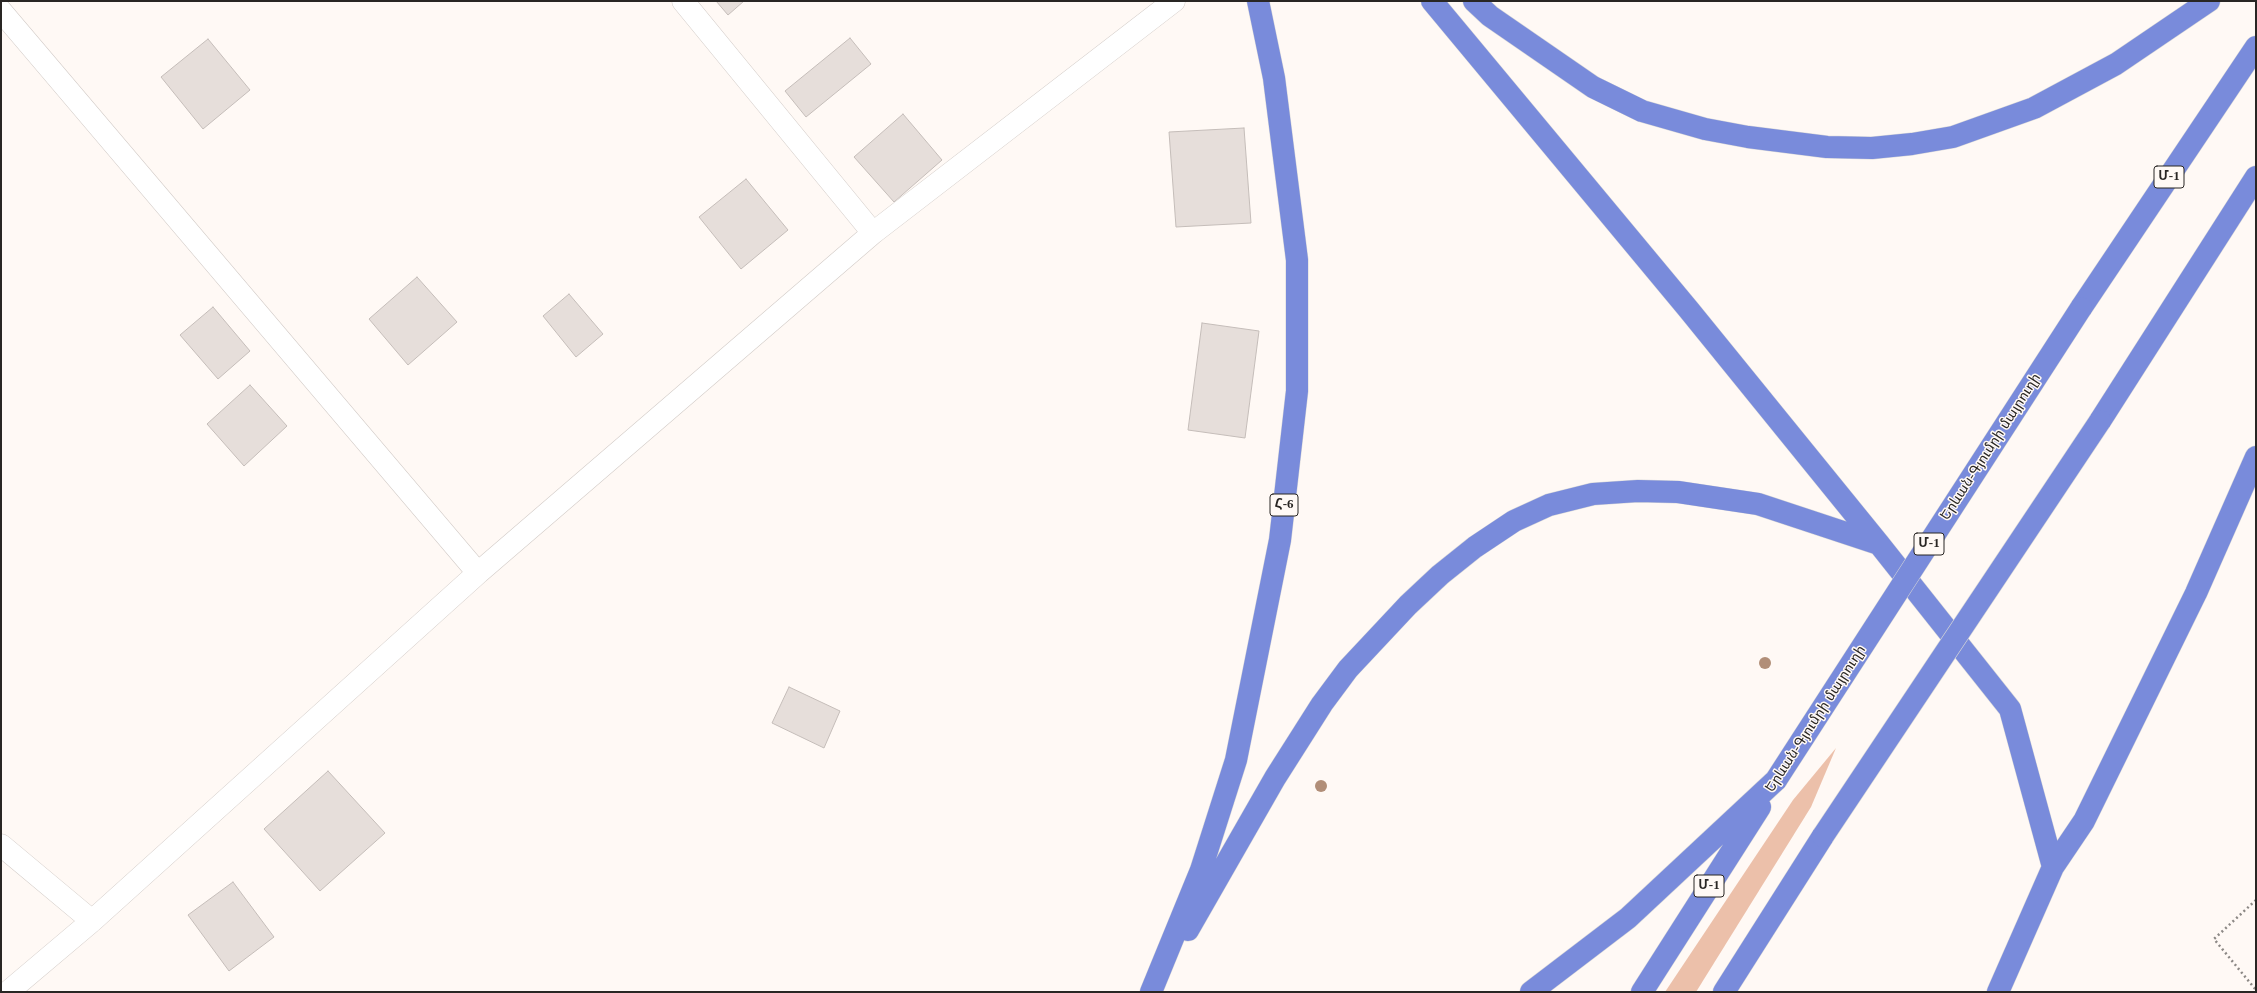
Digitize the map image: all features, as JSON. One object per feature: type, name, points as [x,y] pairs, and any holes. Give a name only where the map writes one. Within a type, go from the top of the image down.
[{"type":"highway","name":"Հ-6","points":[[1151,992],[1201,870],[1236,760],[1280,540],[1296,399],[1297,260],[1274,78],[1258,1]]},
{"type":"highway","points":[[1432,1],[1689,310],[1879,544],[2010,709],[2053,867]]},
{"type":"highway","points":[[1474,1],[1490,16],[1593,87],[1642,111],[1706,129],[1748,137],[1827,147],[1872,148],[1912,144],[1953,137],[2034,108],[2116,64],[2209,1]]},
{"type":"highway","name":"Երևան-Գյումրի մայրուղի","points":[[1642,992],[1776,780],[2081,308],[2256,47]]},
{"type":"highway","points":[[1724,992],[1823,836],[2100,421],[2256,177]]},
{"type":"highway","points":[[1998,992],[2053,867],[2084,821],[2196,593],[2256,457]]},
{"type":"highway","points":[[1151,992],[1275,778],[1322,704],[1348,669],[1408,605],[1440,576],[1475,547],[1514,521],[1549,505],[1593,494],[1638,491],[1678,492],[1758,504],[1879,544]]},
{"type":"highway","points":[[1531,992],[1628,918],[1776,780]]},
{"type":"street","points":[[683,1],[873,233]]},
{"type":"street","points":[[8,992],[92,921],[478,573],[873,233],[1174,1]]},
{"type":"street","points":[[1,11],[478,573]]},
{"type":"street","points":[[1,845],[92,921]]},
{"type":"path","points":[[2256,900],[2214,939],[2256,990]]},
{"type":"shaded area","points":[[1836,748],[1811,807],[1696,992],[1665,992],[1793,800]]},
{"type":"building","points":[[716,1],[744,1],[728,15]]},
{"type":"building","points":[[850,38],[871,64],[806,117],[785,91]]},
{"type":"building","points":[[208,39],[250,90],[203,129],[161,77]]},
{"type":"building","points":[[903,114],[942,160],[894,202],[854,157]]},
{"type":"building","points":[[1244,128],[1251,223],[1176,227],[1169,132]]},
{"type":"building","points":[[746,179],[788,230],[741,269],[699,217]]},
{"type":"building","points":[[417,277],[457,322],[408,365],[369,319]]},
{"type":"building","points":[[569,294],[603,334],[576,357],[543,316]]},
{"type":"building","points":[[213,307],[250,351],[218,379],[180,335]]},
{"type":"building","points":[[1202,323],[1259,331],[1245,438],[1188,430]]},
{"type":"building","points":[[250,385],[287,426],[244,466],[207,424]]},
{"type":"building","points":[[789,687],[840,711],[824,748],[772,723]]},
{"type":"building","points":[[328,771],[385,833],[320,891],[264,829]]},
{"type":"building","points":[[233,882],[274,937],[229,971],[188,915]]}]
